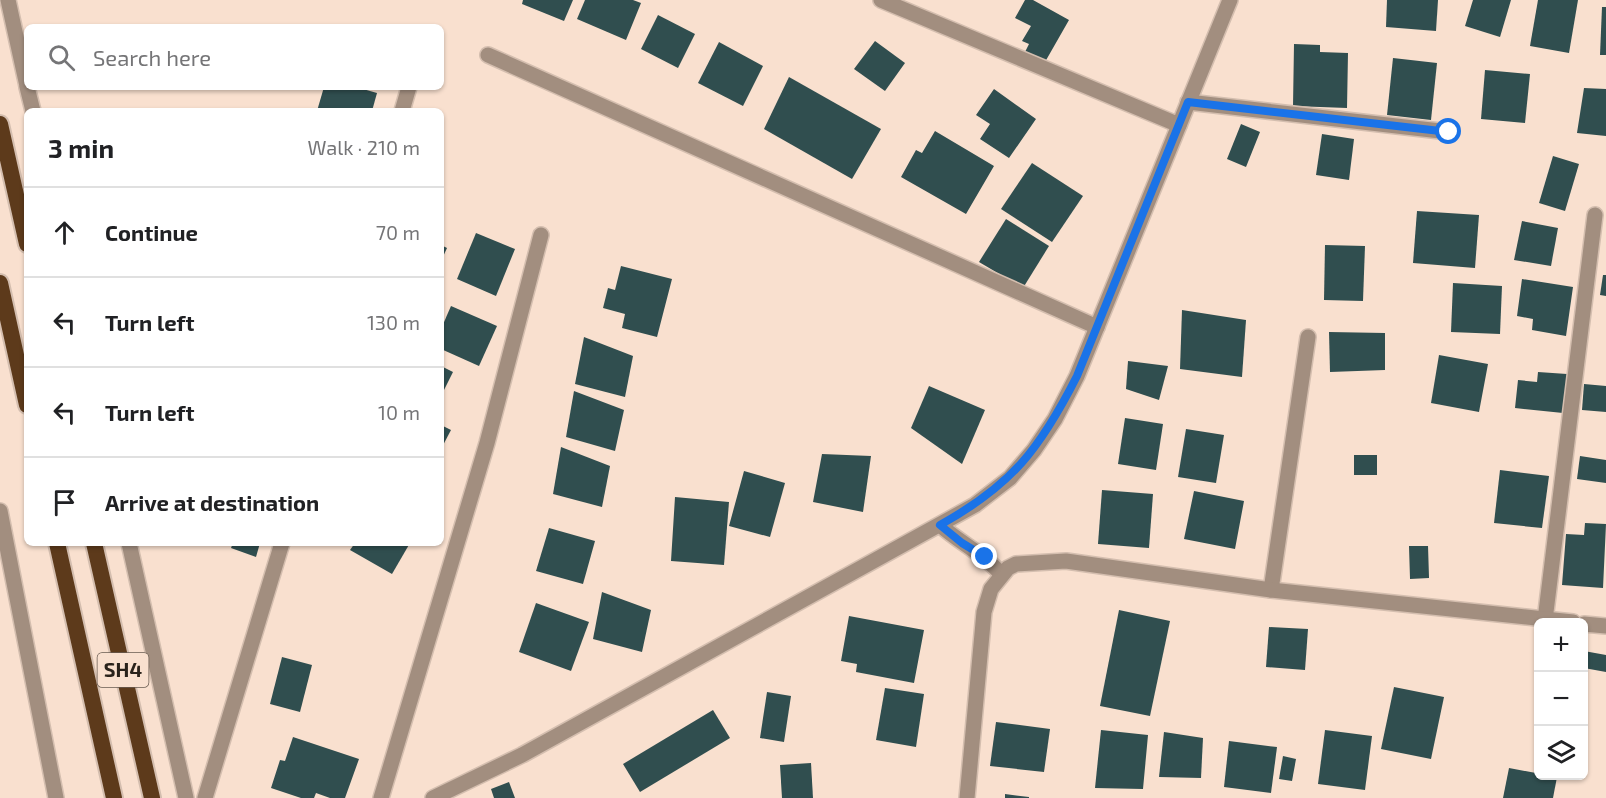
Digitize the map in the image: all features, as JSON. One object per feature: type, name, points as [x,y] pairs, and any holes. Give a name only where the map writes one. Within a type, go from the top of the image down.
[{"type":"highway","points":[[0,124],[24,231]]},
{"type":"highway","points":[[0,283],[24,391]]},
{"type":"highway","name":"SH4","points":[[58,546],[114,798]]},
{"type":"highway","name":"SH4","points":[[95,546],[152,798]]},
{"type":"street","points":[[8,0],[24,72]]},
{"type":"street","points":[[880,0],[1179,125]]},
{"type":"street","points":[[433,798],[522,755],[940,525],[984,499],[1010,478],[1055,420],[1097,327],[1230,0]]},
{"type":"street","points":[[488,55],[1097,327]]},
{"type":"street","points":[[28,90],[32,108]]},
{"type":"street","points":[[403,108],[408,90]]},
{"type":"street","points":[[1188,102],[1449,132]]},
{"type":"street","points":[[1545,618],[1595,215]]},
{"type":"street","points":[[381,798],[487,443],[541,235]]},
{"type":"street","points":[[1271,590],[1308,337]]},
{"type":"street","points":[[0,511],[56,798]]},
{"type":"street","points":[[940,525],[962,543],[985,557],[1001,574]]},
{"type":"street","points":[[130,546],[186,798]]},
{"type":"street","points":[[204,798],[281,546]]},
{"type":"street","points":[[968,798],[984,612],[991,589],[1001,574],[1016,564],[1066,561],[1271,590],[1534,619]]},
{"type":"street","points":[[1588,624],[1606,626]]},
{"type":"building","points":[[523,0],[573,0],[564,21],[522,4]]},
{"type":"building","points":[[585,0],[633,0],[641,3],[626,40],[577,19]]},
{"type":"building","points":[[1025,0],[1033,0],[1069,20],[1045,62],[1025,52],[1029,44],[1022,41],[1031,26],[1015,18]]},
{"type":"building","points":[[1387,0],[1438,0],[1436,31],[1386,27]]},
{"type":"building","points":[[1473,0],[1511,0],[1500,37],[1465,26]]},
{"type":"building","points":[[1538,0],[1578,0],[1569,53],[1530,46]]},
{"type":"building","points":[[1602,7],[1606,7],[1606,55],[1600,55]]},
{"type":"building","points":[[658,15],[695,34],[678,68],[641,49]]},
{"type":"building","points":[[875,41],[905,63],[885,91],[854,69]]},
{"type":"building","points":[[719,42],[763,66],[743,106],[698,83]]},
{"type":"building","points":[[1294,44],[1320,45],[1320,52],[1348,53],[1347,108],[1293,106]]},
{"type":"building","points":[[1393,58],[1437,63],[1431,120],[1387,115]]},
{"type":"building","points":[[1485,70],[1530,74],[1525,123],[1481,119]]},
{"type":"building","points":[[789,77],[881,129],[852,179],[764,129]]},
{"type":"building","points":[[1584,88],[1606,89],[1606,136],[1577,133]]},
{"type":"building","points":[[994,89],[1036,119],[1009,158],[980,139],[990,124],[976,115]]},
{"type":"building","points":[[323,90],[366,90],[377,93],[373,108],[318,108]]},
{"type":"building","points":[[1241,124],[1260,132],[1246,167],[1227,159]]},
{"type":"building","points":[[935,131],[994,166],[966,214],[901,177],[916,150],[922,153]]},
{"type":"building","points":[[1322,134],[1354,139],[1349,180],[1316,175]]},
{"type":"building","points":[[1553,156],[1579,164],[1565,211],[1539,203]]},
{"type":"building","points":[[1032,163],[1083,196],[1052,242],[1001,209]]},
{"type":"building","points":[[1417,211],[1479,215],[1475,268],[1413,263]]},
{"type":"building","points":[[1006,219],[1049,246],[1023,288],[979,262]]},
{"type":"building","points":[[1522,221],[1558,228],[1551,266],[1514,260]]},
{"type":"building","points":[[476,233],[515,249],[496,296],[457,279]]},
{"type":"building","points":[[1325,245],[1365,246],[1363,301],[1324,300]]},
{"type":"building","points":[[621,266],[672,279],[657,337],[622,328],[625,314],[603,308],[608,288],[615,290]]},
{"type":"building","points":[[1603,275],[1606,275],[1606,296],[1600,295]]},
{"type":"building","points":[[1522,279],[1573,287],[1566,336],[1532,330],[1533,319],[1517,316]]},
{"type":"building","points":[[1453,283],[1502,286],[1500,334],[1451,332]]},
{"type":"building","points":[[451,306],[497,326],[479,366],[444,350],[444,322]]},
{"type":"building","points":[[1182,310],[1246,320],[1242,377],[1180,369]]},
{"type":"building","points":[[1329,332],[1385,333],[1385,370],[1330,372]]},
{"type":"building","points":[[584,337],[633,356],[625,397],[575,384]]},
{"type":"building","points":[[1439,355],[1488,364],[1479,412],[1431,403]]},
{"type":"building","points":[[1128,361],[1168,366],[1159,400],[1126,389]]},
{"type":"building","points":[[444,368],[453,372],[444,390]]},
{"type":"building","points":[[1538,372],[1567,374],[1563,413],[1515,408],[1518,380],[1537,382]]},
{"type":"building","points":[[1584,384],[1606,386],[1606,412],[1582,410]]},
{"type":"building","points":[[929,386],[985,410],[962,464],[911,428]]},
{"type":"building","points":[[574,391],[624,410],[615,451],[566,437]]},
{"type":"building","points":[[1125,418],[1163,424],[1156,470],[1118,464]]},
{"type":"building","points":[[444,426],[451,430],[444,443]]},
{"type":"building","points":[[1186,429],[1224,435],[1216,483],[1178,477]]},
{"type":"building","points":[[561,447],[610,466],[602,507],[553,494]]},
{"type":"building","points":[[822,454],[871,456],[863,512],[813,502]]},
{"type":"building","points":[[1354,455],[1377,455],[1377,475],[1354,475]]},
{"type":"building","points":[[1580,456],[1606,460],[1606,483],[1577,479]]},
{"type":"building","points":[[1500,470],[1549,476],[1542,528],[1494,523]]},
{"type":"building","points":[[744,471],[785,483],[770,537],[729,526]]},
{"type":"building","points":[[1102,490],[1153,494],[1149,548],[1098,544]]},
{"type":"building","points":[[1194,491],[1244,501],[1235,549],[1184,539]]},
{"type":"building","points":[[675,497],[729,502],[724,565],[671,561]]},
{"type":"building","points":[[1585,523],[1606,524],[1603,588],[1562,585],[1566,534],[1584,535]]},
{"type":"building","points":[[549,528],[595,541],[583,584],[536,571]]},
{"type":"building","points":[[232,546],[259,546],[256,557],[231,548]]},
{"type":"building","points":[[353,546],[408,546],[392,574],[350,550]]},
{"type":"building","points":[[1409,546],[1428,546],[1429,578],[1410,579]]},
{"type":"building","points":[[602,592],[651,610],[642,652],[593,639]]},
{"type":"building","points":[[536,603],[589,622],[571,671],[519,652]]},
{"type":"building","points":[[1119,610],[1170,621],[1150,716],[1100,706]]},
{"type":"building","points":[[849,616],[924,630],[914,683],[856,672],[857,664],[841,661]]},
{"type":"building","points":[[1269,627],[1308,629],[1305,670],[1266,667]]},
{"type":"building","points":[[1588,652],[1606,655],[1606,672],[1588,669]]},
{"type":"building","points":[[282,657],[312,665],[300,712],[270,704]]},
{"type":"building","points":[[1394,687],[1444,697],[1431,759],[1381,749]]},
{"type":"building","points":[[885,688],[924,694],[916,747],[876,740]]},
{"type":"building","points":[[767,692],[791,696],[784,742],[760,738]]},
{"type":"building","points":[[713,710],[730,738],[640,792],[623,764]]},
{"type":"building","points":[[996,722],[1050,729],[1044,772],[990,766]]},
{"type":"building","points":[[1101,730],[1148,735],[1143,789],[1095,788]]},
{"type":"building","points":[[1325,730],[1372,736],[1365,790],[1318,784]]},
{"type":"building","points":[[1164,732],[1203,738],[1201,778],[1159,777]]},
{"type":"building","points":[[293,737],[359,759],[345,798],[330,798],[316,793],[314,798],[301,798],[271,788],[280,760],[285,761]]},
{"type":"building","points":[[1229,741],[1277,747],[1271,793],[1224,787]]},
{"type":"building","points":[[1283,756],[1296,759],[1292,781],[1279,779]]},
{"type":"building","points":[[811,763],[813,798],[782,798],[780,765]]},
{"type":"building","points":[[1509,768],[1534,773],[1534,780],[1556,780],[1553,798],[1503,798]]},
{"type":"building","points":[[509,782],[515,798],[494,798],[491,789]]},
{"type":"building","points":[[1005,794],[1029,797],[1029,798],[1005,798]]},
{"type":"route","points":[[985,557],[962,543],[940,525],[975,505],[1010,478],[1055,420],[1077,376],[1188,102],[1449,132]]}]
